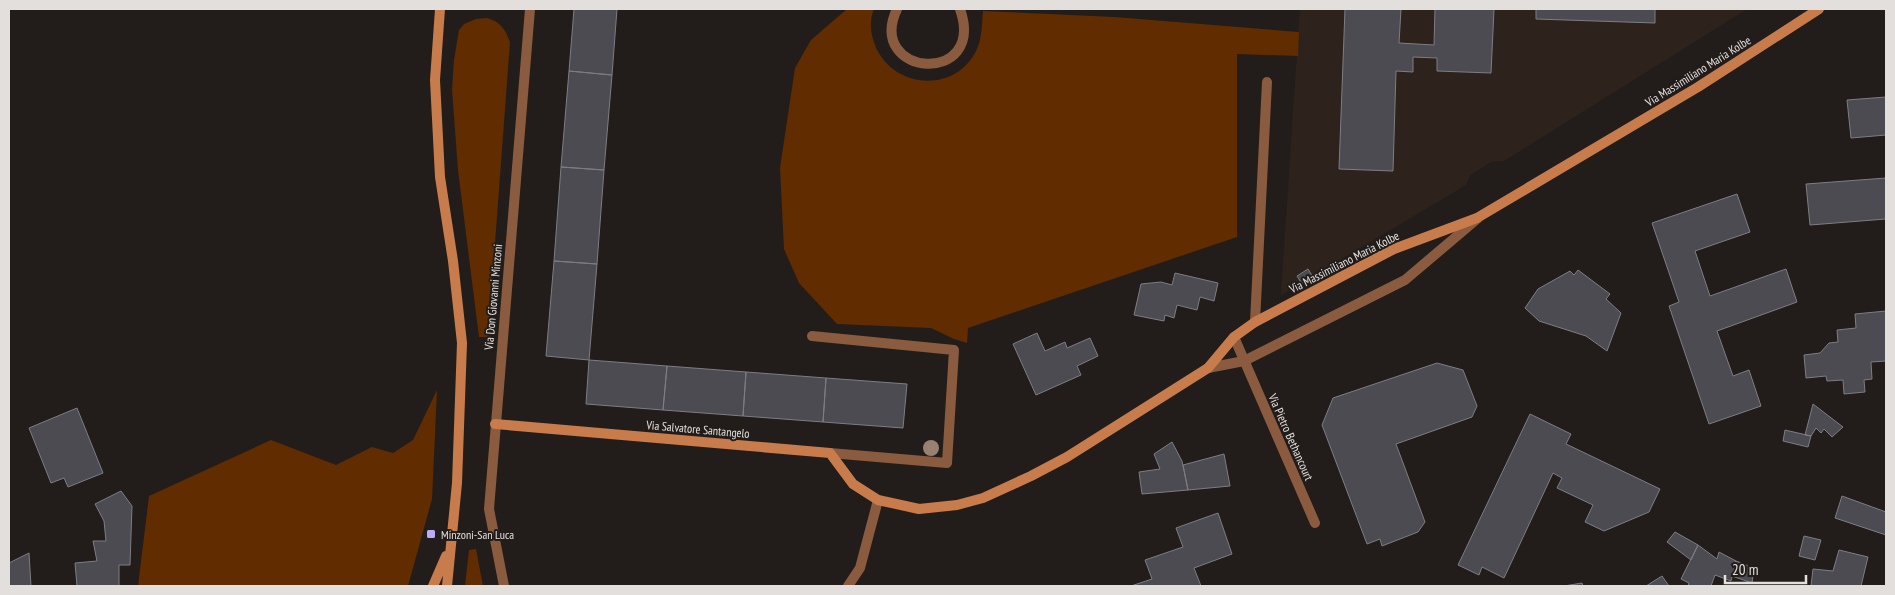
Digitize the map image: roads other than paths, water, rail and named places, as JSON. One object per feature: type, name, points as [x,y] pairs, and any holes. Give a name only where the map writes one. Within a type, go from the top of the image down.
[{"type":"street","points":[[440,9],[435,80],[440,177],[453,261],[462,343],[456,483],[447,586]]},
{"type":"street","name":"Via Don Giovanni Minzoni","points":[[504,586],[489,508],[530,9]]},
{"type":"street","points":[[897,9],[892,18],[891,33],[896,47],[906,58],[919,64],[933,64],[947,60],[958,50],[964,37],[965,22],[960,9]]},
{"type":"street","name":"Via Massimiliano Maria Kolbe","points":[[878,500],[919,509],[957,505],[983,498],[1031,476],[1067,457],[1208,368],[1234,337],[1255,322],[1394,250],[1478,218],[1698,87],[1819,9]]},
{"type":"street","points":[[1255,322],[1267,82]]},
{"type":"street","points":[[1208,368],[1244,361],[1405,280],[1478,218]]},
{"type":"street","points":[[812,336],[954,350],[947,463],[830,453]]},
{"type":"street","name":"Via Pietro Bethancourt","points":[[1234,337],[1316,523]]},
{"type":"street","name":"Via Salvatore Santangelo","points":[[495,424],[830,453]]},
{"type":"street","points":[[830,453],[853,484],[878,500],[860,568],[848,586]]},
{"type":"street","points":[[434,586],[450,546]]},
{"type":"place","name":"Minzoni-San Luca","points":[[431,534]]}]
